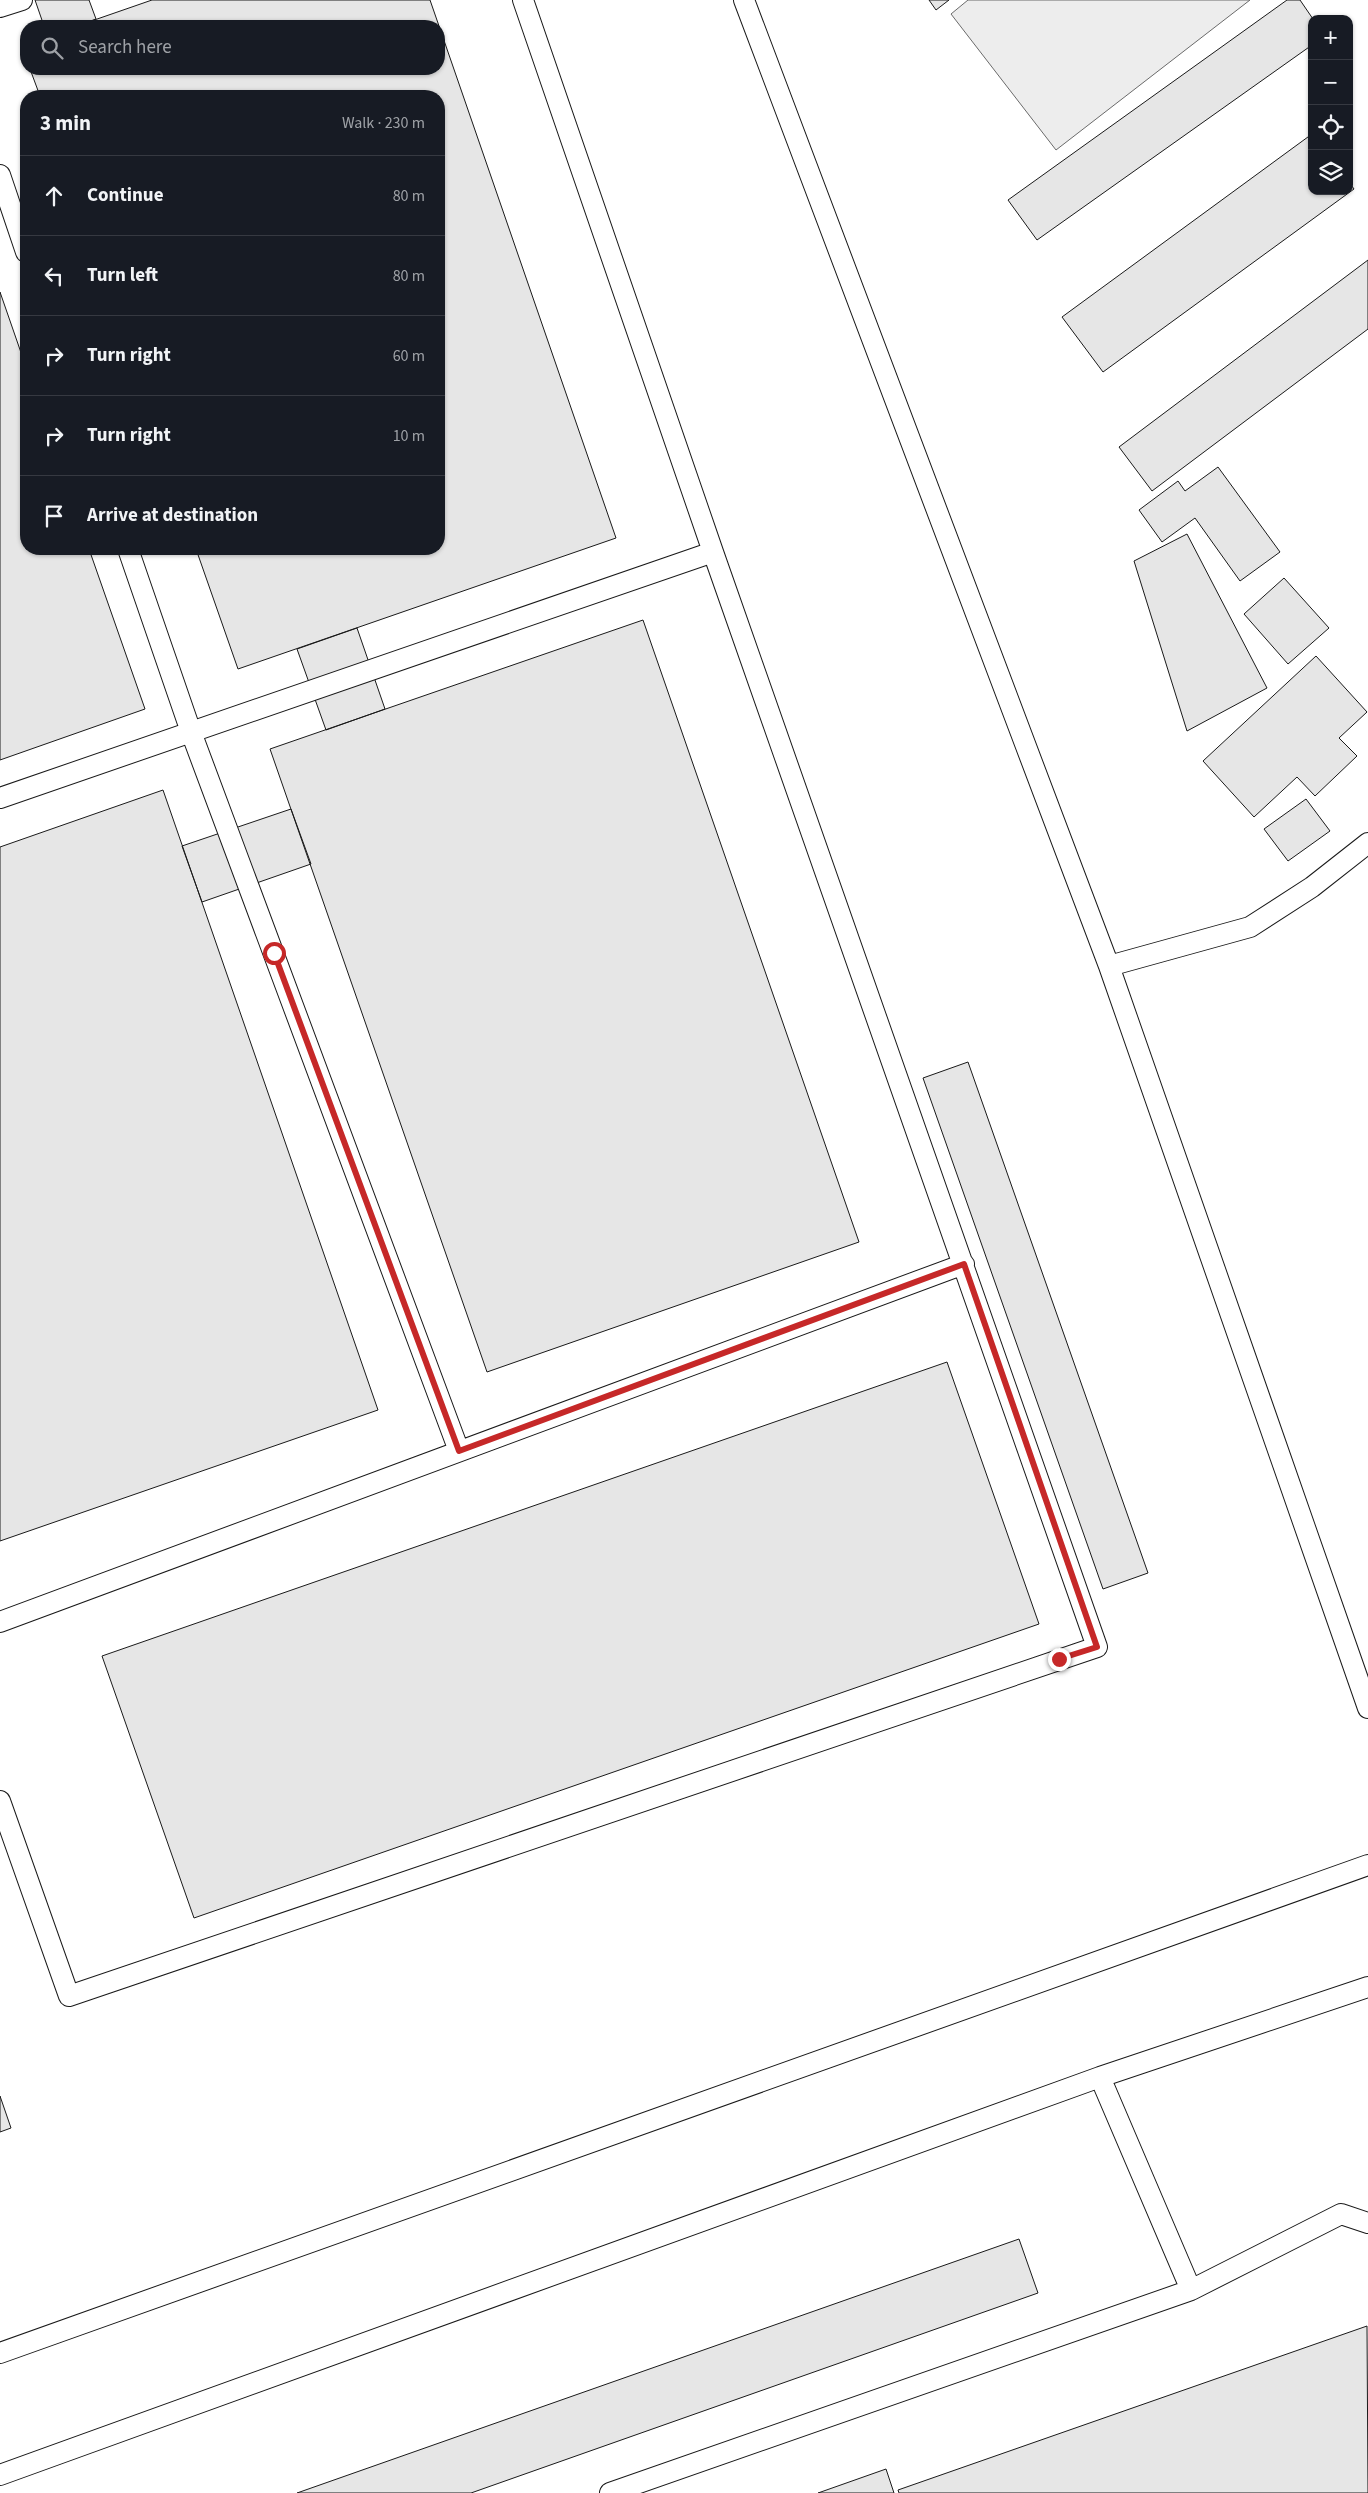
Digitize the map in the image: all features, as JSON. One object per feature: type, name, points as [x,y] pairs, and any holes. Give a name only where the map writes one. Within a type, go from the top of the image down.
[{"type":"lane","points":[[0,7],[22,0]]},
{"type":"lane","points":[[0,1801],[69,1996],[1097,1647],[713,552],[523,0]]},
{"type":"lane","points":[[744,0],[1109,966],[1368,1708]]},
{"type":"lane","points":[[0,176],[20,234]]},
{"type":"lane","points":[[0,798],[713,552]]},
{"type":"lane","points":[[130,555],[191,732],[459,1451]]},
{"type":"lane","points":[[1109,966],[1250,927],[1312,887],[1368,843]]},
{"type":"lane","points":[[0,1622],[964,1264]]},
{"type":"lane","points":[[0,2352],[1368,1865]]},
{"type":"lane","points":[[0,2475],[1100,2077],[1368,1987]]},
{"type":"lane","points":[[1100,2077],[1191,2290]]},
{"type":"lane","points":[[610,2493],[1191,2290],[1341,2214],[1368,2223]]},
{"type":"shaded area","points":[[968,0],[1250,0],[1056,150],[951,14]]},
{"type":"building","points":[[35,0],[89,0],[96,19],[93,20],[42,20]]},
{"type":"building","points":[[152,0],[430,0],[437,20],[94,20]]},
{"type":"building","points":[[929,0],[949,0],[936,10]]},
{"type":"building","points":[[1287,0],[1300,0],[1310,15],[1308,15],[1308,48],[1037,240],[1008,200]]},
{"type":"building","points":[[445,43],[616,538],[238,669],[198,555],[445,555],[445,90],[38,90],[32,75],[445,75]]},
{"type":"building","points":[[1308,137],[1308,195],[1346,195],[1103,372],[1062,317]]},
{"type":"building","points":[[1368,260],[1368,329],[1152,491],[1119,447]]},
{"type":"building","points":[[0,292],[20,350],[20,555],[91,555],[145,709],[0,760]]},
{"type":"building","points":[[1218,467],[1280,552],[1240,581],[1195,518],[1162,542],[1139,510],[1178,481],[1185,491]]},
{"type":"building","points":[[1187,534],[1267,688],[1187,731],[1134,561]]},
{"type":"building","points":[[1284,578],[1329,628],[1288,664],[1244,614]]},
{"type":"building","points":[[643,620],[859,1242],[487,1372],[270,749]]},
{"type":"building","points":[[357,628],[385,709],[326,730],[297,649]]},
{"type":"building","points":[[1316,656],[1367,712],[1339,738],[1357,756],[1315,796],[1297,777],[1254,817],[1203,761]]},
{"type":"building","points":[[163,790],[378,1410],[0,1541],[0,847]]},
{"type":"building","points":[[1306,799],[1330,831],[1288,861],[1264,829]]},
{"type":"building","points":[[291,809],[311,864],[202,902],[182,846]]},
{"type":"building","points":[[968,1062],[1148,1573],[1103,1589],[923,1078]]},
{"type":"building","points":[[947,1362],[1039,1624],[194,1918],[102,1656]]},
{"type":"building","points":[[0,2096],[11,2128],[0,2132]]},
{"type":"building","points":[[1019,2239],[1038,2293],[471,2493],[297,2493]]},
{"type":"building","points":[[1367,2326],[1368,2493],[899,2493],[898,2490]]},
{"type":"building","points":[[886,2469],[894,2493],[818,2493]]},
{"type":"route","points":[[274,953],[459,1451],[964,1264],[1097,1647],[1059,1659]]}]
